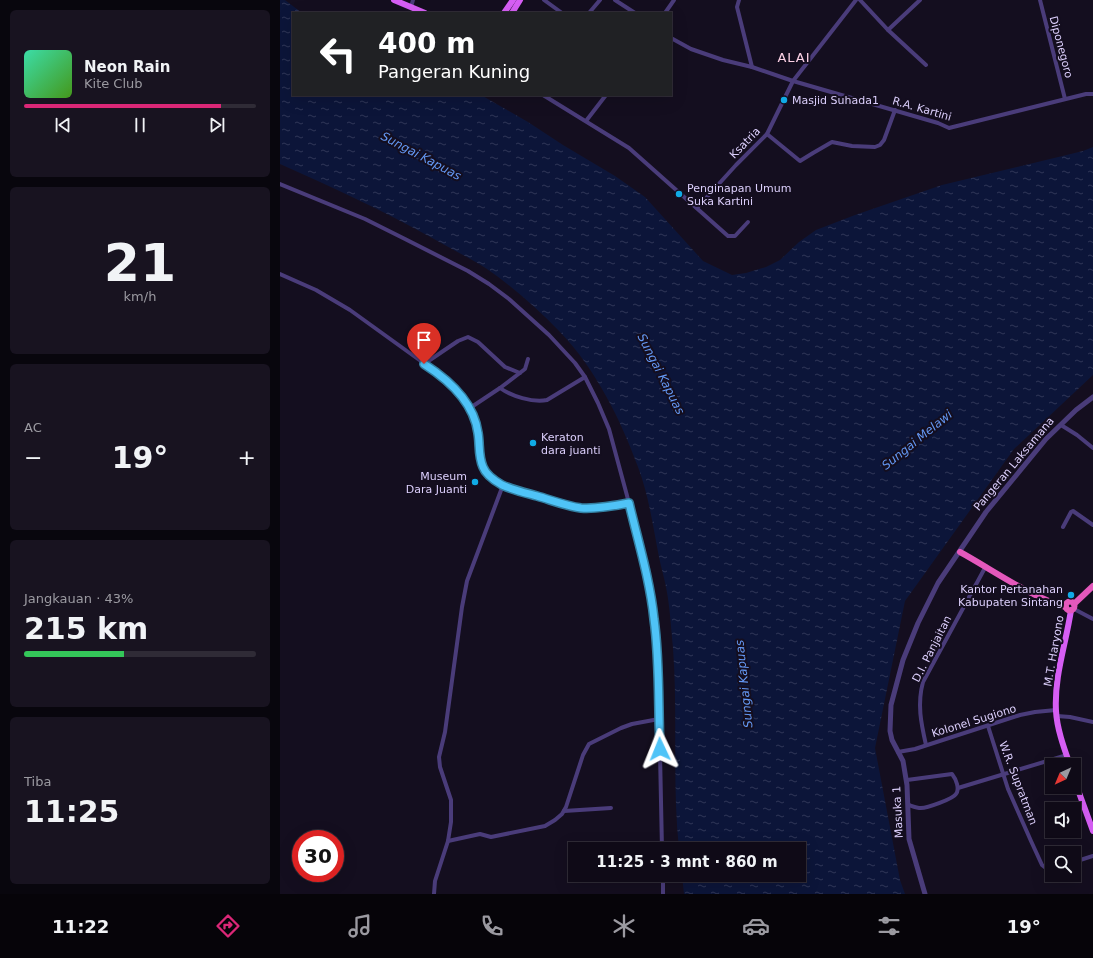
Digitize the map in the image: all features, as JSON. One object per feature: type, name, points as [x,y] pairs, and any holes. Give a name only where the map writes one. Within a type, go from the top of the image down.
[{"type":"highway","points":[[960,552],[1049,602],[1071,607]]},
{"type":"highway","name":"M.T. Haryono","points":[[1071,607],[1092,589]]},
{"type":"main road","points":[[394,0],[422,12]]},
{"type":"main road","points":[[505,12],[513,0]]},
{"type":"main road","points":[[513,12],[520,0]]},
{"type":"main road","name":"M.T. Haryono","points":[[1068,758],[1056,713],[1057,682],[1071,607]]},
{"type":"main road","points":[[1079,794],[1093,831]]},
{"type":"street","points":[[411,7],[413,0]]},
{"type":"street","points":[[544,0],[560,12]]},
{"type":"street","points":[[591,12],[600,0]]},
{"type":"street","points":[[615,0],[633,12]]},
{"type":"street","points":[[667,12],[674,0]]},
{"type":"street","points":[[739,0],[737,7],[752,67]]},
{"type":"street","name":"Ksatria","points":[[697,208],[736,165],[767,134],[793,81],[856,0]]},
{"type":"street","points":[[860,0],[888,30],[926,65]]},
{"type":"street","points":[[888,30],[920,0]]},
{"type":"street","name":"Diponegoro","points":[[1040,0],[1065,99]]},
{"type":"street","name":"R.A. Kartini","points":[[672,39],[691,49],[722,60],[752,67],[793,81],[938,123],[949,128],[1086,94],[1093,94]]},
{"type":"street","points":[[545,96],[629,148],[725,234],[732,237],[737,234],[748,222]]},
{"type":"street","points":[[586,121],[605,96]]},
{"type":"street","points":[[767,134],[800,161],[812,152],[832,142],[852,146],[875,147],[880,146],[884,140],[895,110]]},
{"type":"street","points":[[280,184],[365,220],[468,271],[490,284],[509,298],[549,335],[575,363],[585,377],[609,429],[629,503],[653,607],[658,658],[658,719],[662,842]]},
{"type":"street","points":[[280,274],[335,300],[370,324],[453,386],[470,408],[474,417],[478,432],[482,466],[489,476],[503,485],[561,504],[581,508],[599,508],[629,503]]},
{"type":"street","points":[[424,364],[452,345],[468,337],[478,342],[505,367],[520,373]]},
{"type":"street","points":[[470,408],[520,373],[526,367],[528,359]]},
{"type":"street","points":[[500,388],[524,398],[545,400],[585,377]]},
{"type":"street","name":"Pangeran Laksamana","points":[[898,752],[892,740],[890,731],[891,705],[903,660],[918,623],[938,583],[986,512],[1046,439],[1076,410],[1092,400]]},
{"type":"street","points":[[1061,425],[1077,435],[1093,448]]},
{"type":"street","points":[[434,894],[435,882],[448,841],[451,822],[452,805],[440,767],[440,752],[445,732],[458,631],[466,587],[478,550],[503,485]]},
{"type":"street","points":[[1063,527],[1073,511],[1093,525]]},
{"type":"street","name":"D.I. Panjaitan","points":[[926,745],[919,710],[923,682],[986,566]]},
{"type":"street","points":[[1071,607],[1093,618]]},
{"type":"street","name":"Kolonel Sugiono","points":[[898,752],[926,745],[1020,715],[1035,712],[1056,713],[1093,722]]},
{"type":"street","points":[[448,841],[480,834],[492,837],[545,826],[555,820],[564,811],[583,755],[589,744],[632,724],[658,719]]},
{"type":"street","name":"W.R. Supratman","points":[[988,726],[1014,803],[1043,867],[1045,868]]},
{"type":"street","name":"Masuka 1","points":[[898,752],[907,780],[910,846],[925,894]]},
{"type":"street","points":[[958,788],[1067,755]]},
{"type":"street","points":[[907,780],[952,774],[958,788],[954,796],[925,807],[908,807]]},
{"type":"street","points":[[564,811],[612,808]]},
{"type":"street","points":[[1081,860],[1093,856]]},
{"type":"street","points":[[663,882],[663,894]]},
{"type":"water","points":[[280,0],[285,0],[301,12],[292,12],[292,96],[483,96],[615,176],[645,197],[703,261],[732,275],[746,273],[766,267],[780,260],[799,242],[816,230],[855,215],[942,185],[1083,151],[1093,147],[1093,375],[1014,449],[905,601],[875,748],[900,880],[905,894],[684,894],[683,882],[806,882],[806,842],[678,842],[676,799],[673,648],[666,587],[645,489],[624,431],[606,395],[596,378],[573,346],[543,315],[506,283],[481,265],[415,229],[319,181],[280,164]]},
{"type":"place","name":"Masjid Suhada1","points":[[784,100]]},
{"type":"place","name":"Penginapan Umum Suka Kartini","points":[[679,194]]},
{"type":"place","name":"Keraton dara juanti","points":[[533,443]]},
{"type":"place","name":"Museum Dara Juanti","points":[[475,482]]},
{"type":"place","name":"Kantor Pertanahan Kabupaten Sintang","points":[[1071,595]]},
{"type":"district","name":"ALAI","points":[[794,57]]},
{"type":"route","points":[[424,364],[453,386],[470,408],[476,422],[482,466],[489,476],[497,482],[522,491],[581,508],[599,508],[629,503],[649,586],[655,621],[658,658],[658,719],[660,749]]},
{"type":"water label","name":"Sungai Kapuas","points":[[421,156]]},
{"type":"water label","name":"Sungai Kapuas","points":[[661,374]]},
{"type":"water label","name":"Sungai Melawi","points":[[917,440]]},
{"type":"water label","name":"Sungai Kapuas","points":[[744,684]]}]
